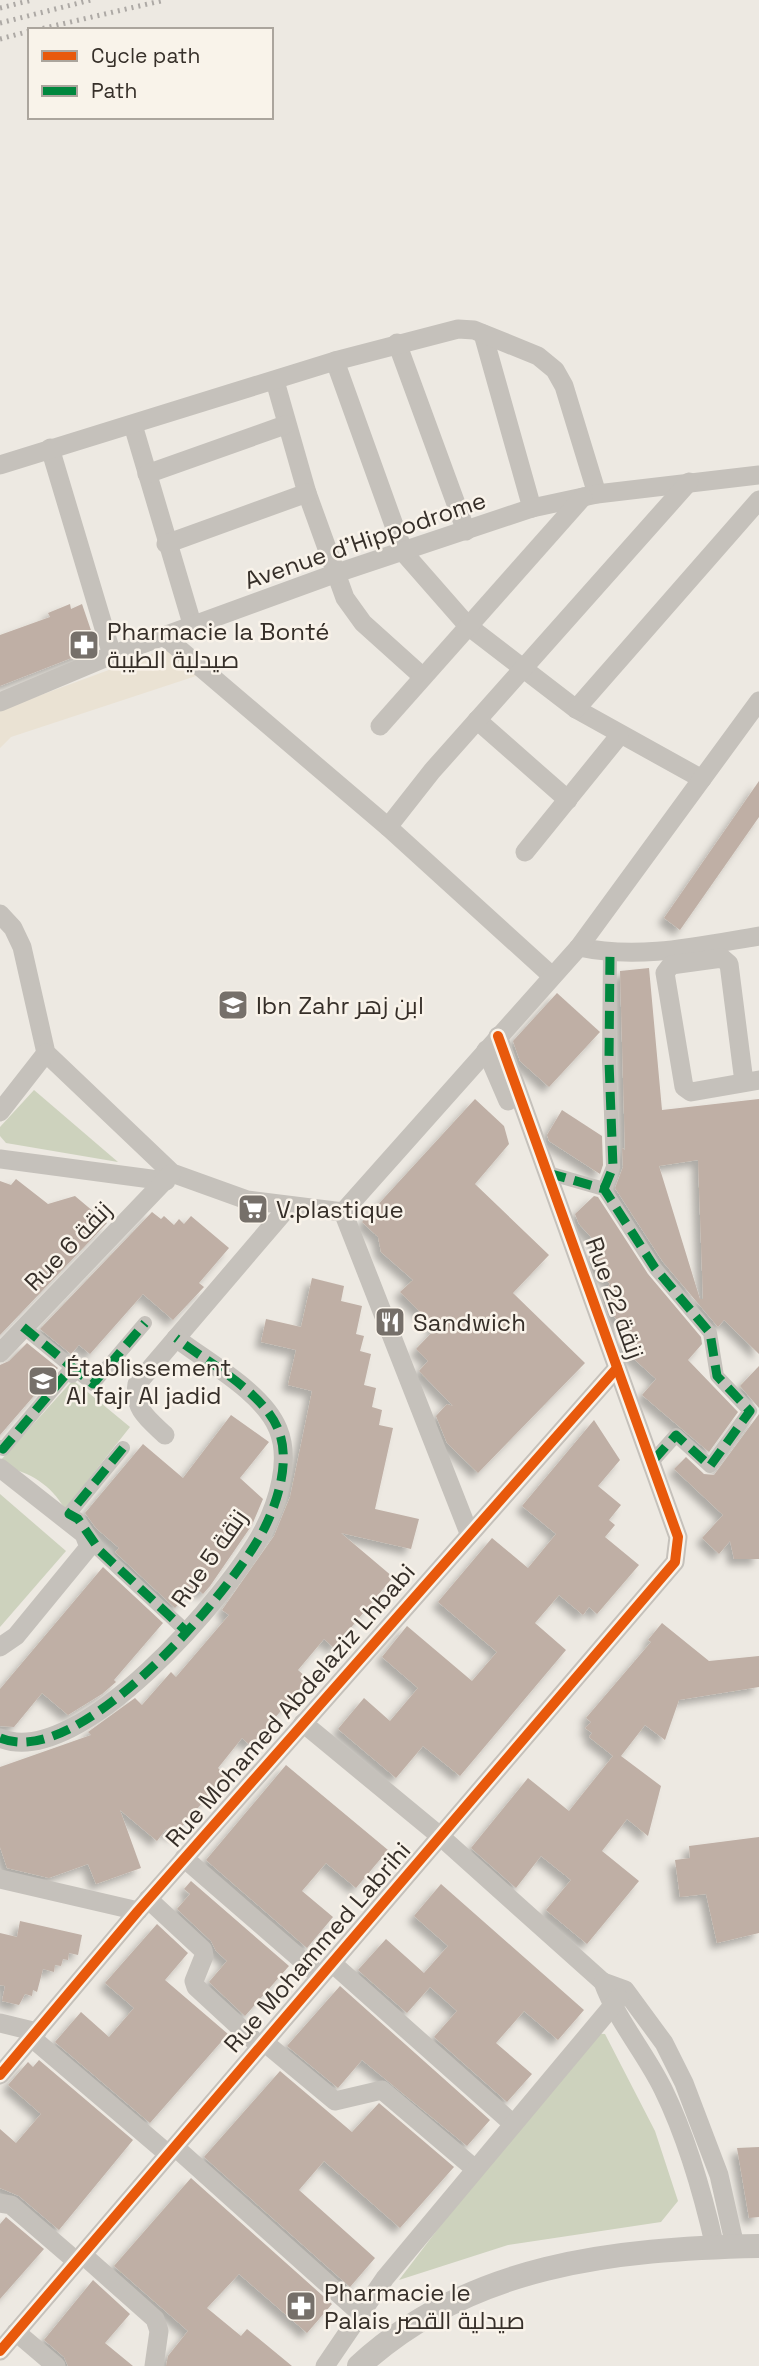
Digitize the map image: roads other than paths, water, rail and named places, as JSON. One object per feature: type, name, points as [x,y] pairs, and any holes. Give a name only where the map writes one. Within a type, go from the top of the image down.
[{"type":"street","points":[[0,465],[335,361],[458,329],[483,334],[538,356],[555,370],[564,386],[590,496],[468,626],[380,726]]},
{"type":"street","points":[[483,334],[532,508]]},
{"type":"street","points":[[397,343],[466,531]]},
{"type":"street","points":[[335,361],[404,553],[468,626],[576,709],[619,736],[702,779]]},
{"type":"street","points":[[275,381],[285,425],[334,574],[353,611],[423,677]]},
{"type":"street","points":[[133,425],[166,544],[193,627]]},
{"type":"street","points":[[147,474],[285,425]]},
{"type":"street","points":[[50,448],[112,654]]},
{"type":"street","name":"Avenue d'Hippodrome","points":[[0,702],[112,654],[334,574],[404,553],[532,508],[590,496],[689,482],[755,480]]},
{"type":"street","points":[[388,827],[477,720],[689,482]]},
{"type":"street","points":[[166,544],[307,493]]},
{"type":"street","points":[[576,709],[759,500]]},
{"type":"street","points":[[165,637],[388,827],[552,976]]},
{"type":"street","points":[[343,1212],[579,947],[759,701]]},
{"type":"street","points":[[477,720],[568,800]]},
{"type":"street","points":[[524,852],[619,736]]},
{"type":"street","points":[[0,914],[13,928],[22,947],[46,1053],[169,1177]]},
{"type":"street","points":[[579,947],[610,953],[656,953],[759,936]]},
{"type":"street","points":[[604,1189],[613,1167],[609,1061],[610,953]]},
{"type":"street","points":[[722,958],[729,964],[751,1081],[691,1092],[684,1087],[665,973],[671,965],[722,958]]},
{"type":"street","points":[[492,1043],[501,1083],[589,1328],[614,1372]]},
{"type":"street","name":"Rue 22 زنقة","points":[[492,1043],[548,1173],[614,1372],[652,1462],[678,1537],[678,1550],[668,1573]]},
{"type":"street","points":[[0,1112],[46,1053]]},
{"type":"street","points":[[0,1159],[169,1177],[247,1200],[343,1212]]},
{"type":"street","points":[[548,1173],[604,1189],[655,1268],[710,1333],[717,1376],[750,1411],[710,1466],[676,1435],[652,1462]]},
{"type":"street","name":"Rue 6 زنقة","points":[[0,1353],[169,1177]]},
{"type":"street","points":[[165,1435],[139,1411],[135,1396],[137,1384],[289,1206]]},
{"type":"street","points":[[343,1212],[469,1533]]},
{"type":"street","points":[[23,1327],[72,1371],[93,1384],[145,1323]]},
{"type":"street","name":"Rue 5 زنقة","points":[[0,1738],[40,1739],[75,1725],[115,1701],[152,1670],[187,1632],[262,1532],[276,1498],[283,1471],[282,1444],[272,1416],[260,1401],[176,1338]]},
{"type":"street","points":[[0,1447],[3,1449],[72,1371]]},
{"type":"street","name":"Rue Mohamed Abdelaziz Lhbabi","points":[[0,2075],[184,1858],[614,1372]]},
{"type":"street","points":[[124,1448],[69,1514],[78,1519],[100,1551],[187,1632]]},
{"type":"street","points":[[0,1468],[84,1534],[89,1547],[87,1553],[16,1636],[0,1647]]},
{"type":"street","name":"Rue Mohammed Labrihi","points":[[0,2351],[668,1573]]},
{"type":"street","points":[[303,1723],[440,1836],[603,1982],[625,1990],[664,2043],[705,2132],[719,2175],[736,2246]]},
{"type":"street","points":[[184,1858],[326,1969],[513,2124]]},
{"type":"street","points":[[0,1879],[143,1905],[203,1950],[204,1956],[194,1981],[196,1987],[262,2044],[335,2101],[382,2090],[475,2169]]},
{"type":"street","points":[[603,1982],[612,2006],[664,2091],[698,2181],[736,2246]]},
{"type":"street","points":[[325,2366],[385,2278],[625,1990]]},
{"type":"street","points":[[0,2022],[35,2035],[360,2313]]},
{"type":"street","points":[[0,2203],[11,2206],[155,2319],[159,2331],[154,2366]]},
{"type":"street","points":[[359,2366],[380,2346],[442,2305],[521,2273],[604,2258],[736,2246]]},
{"type":"street","points":[[16,2332],[56,2366]]},
{"type":"railway","points":[[0,8],[32,0]]},
{"type":"railway","points":[[0,23],[91,0]]},
{"type":"railway","points":[[45,28],[165,0]]},
{"type":"railway","points":[[0,39],[28,32]]},
{"type":"place","name":"Pharmacie la Bonté صيدلية الطيبة","points":[[84,645]]},
{"type":"place","name":"Ibn Zahr ابن زهر","points":[[233,1005]]},
{"type":"place","name":"V.plastique","points":[[253,1209]]},
{"type":"place","name":"Sandwich","points":[[390,1322]]},
{"type":"place","name":"Établissement Al fajr Al jadid","points":[[43,1381]]},
{"type":"place","name":"Pharmacie le Palais صيدلية القصر","points":[[301,2306]]}]
